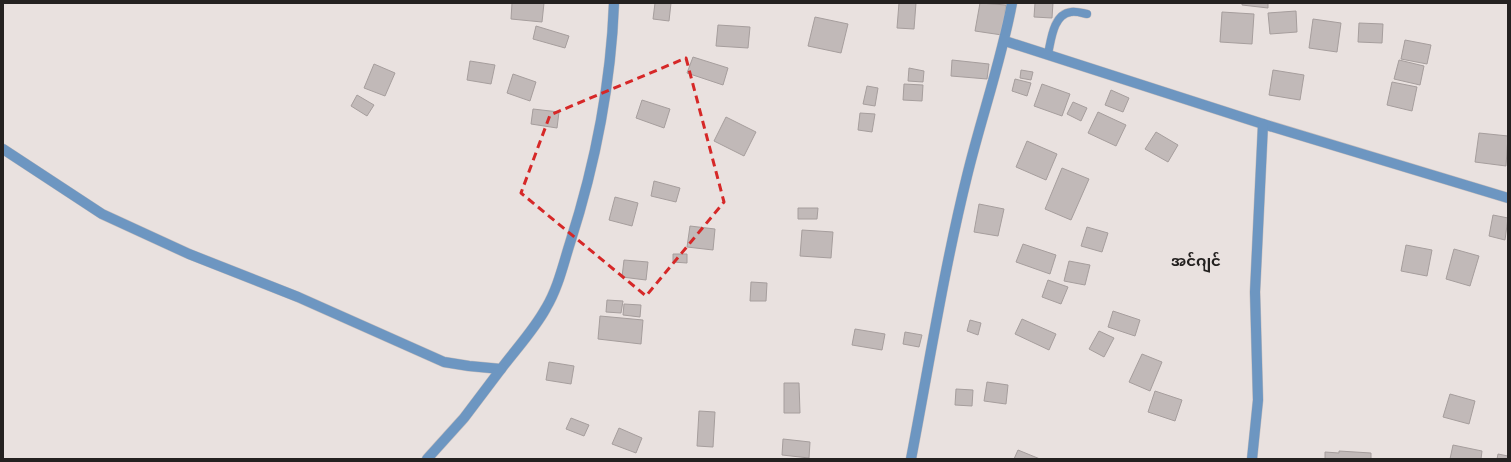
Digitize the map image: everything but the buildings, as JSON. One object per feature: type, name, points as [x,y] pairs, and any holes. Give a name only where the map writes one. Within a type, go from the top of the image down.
[{"type":"street","points":[[427,459],[464,418],[546,309],[556,286],[579,215],[604,109],[613,44],[614,3]]},
{"type":"street","points":[[912,459],[954,232],[967,174],[1005,41],[1012,3]]},
{"type":"street","points":[[1005,41],[1263,124],[1508,198]]},
{"type":"street","points":[[1252,459],[1258,400],[1254,292],[1263,124]]},
{"type":"street","points":[[3,149],[102,214],[189,254],[298,297],[444,362],[501,369]]},
{"type":"lane","points":[[1048,54],[1055,26],[1062,16],[1071,12],[1087,14]]},
{"type":"highlighted area","points":[[686,58],[724,202],[646,296],[521,193],[550,115]]},
{"type":"district","name":"အင်ဂျင်","points":[[1196,261]]}]
